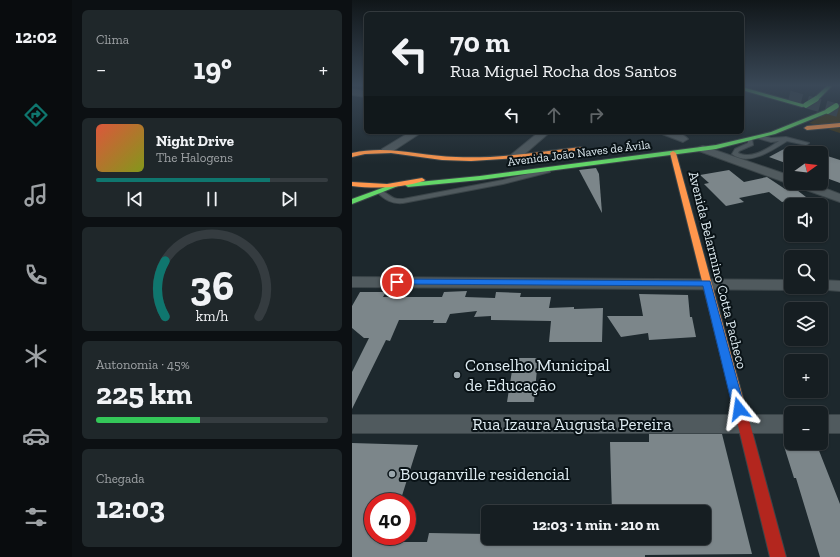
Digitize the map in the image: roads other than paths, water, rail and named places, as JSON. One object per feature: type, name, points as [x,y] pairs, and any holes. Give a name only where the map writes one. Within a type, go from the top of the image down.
[{"type":"main road","name":"Avenida João Naves de Ávila","points":[[408,185],[452,181],[703,149],[755,138],[776,136],[824,112]]},
{"type":"main road","points":[[776,136],[819,126],[840,125]]},
{"type":"main road","name":"Avenida Belarmino Cotta Pacheco","points":[[675,138],[669,146],[673,153],[778,557]]},
{"type":"main road","points":[[352,146],[371,150]]},
{"type":"main road","name":"Avenida João Naves de Ávila","points":[[371,150],[386,151],[439,165],[589,148]]},
{"type":"main road","points":[[352,155],[371,150]]},
{"type":"main road","points":[[352,184],[366,186],[408,185],[426,179],[439,165]]},
{"type":"main road","points":[[352,202],[396,185]]},
{"type":"street","points":[[386,151],[414,134]]},
{"type":"street","points":[[516,156],[543,134]]},
{"type":"street","points":[[703,149],[784,177]]},
{"type":"street","points":[[819,190],[840,198]]},
{"type":"street","points":[[352,282],[706,283],[784,285]]},
{"type":"street","points":[[828,285],[840,286]]},
{"type":"street","name":"Rua Izaura Augusta Pereira","points":[[352,424],[784,424]]},
{"type":"street","points":[[828,424],[840,424]]},
{"type":"lane","points":[[776,136],[784,140],[806,143]]},
{"type":"lane","points":[[750,158],[739,157],[735,154],[735,152],[751,144],[755,138]]},
{"type":"lane","points":[[737,160],[745,160],[750,158],[784,140]]},
{"type":"lane","points":[[380,192],[387,199],[394,202],[403,201],[533,176],[563,167]]},
{"type":"place","name":"Conselho Municipal de Educação","points":[[457,375]]},
{"type":"place","name":"Bouganville residencial","points":[[392,474]]}]
